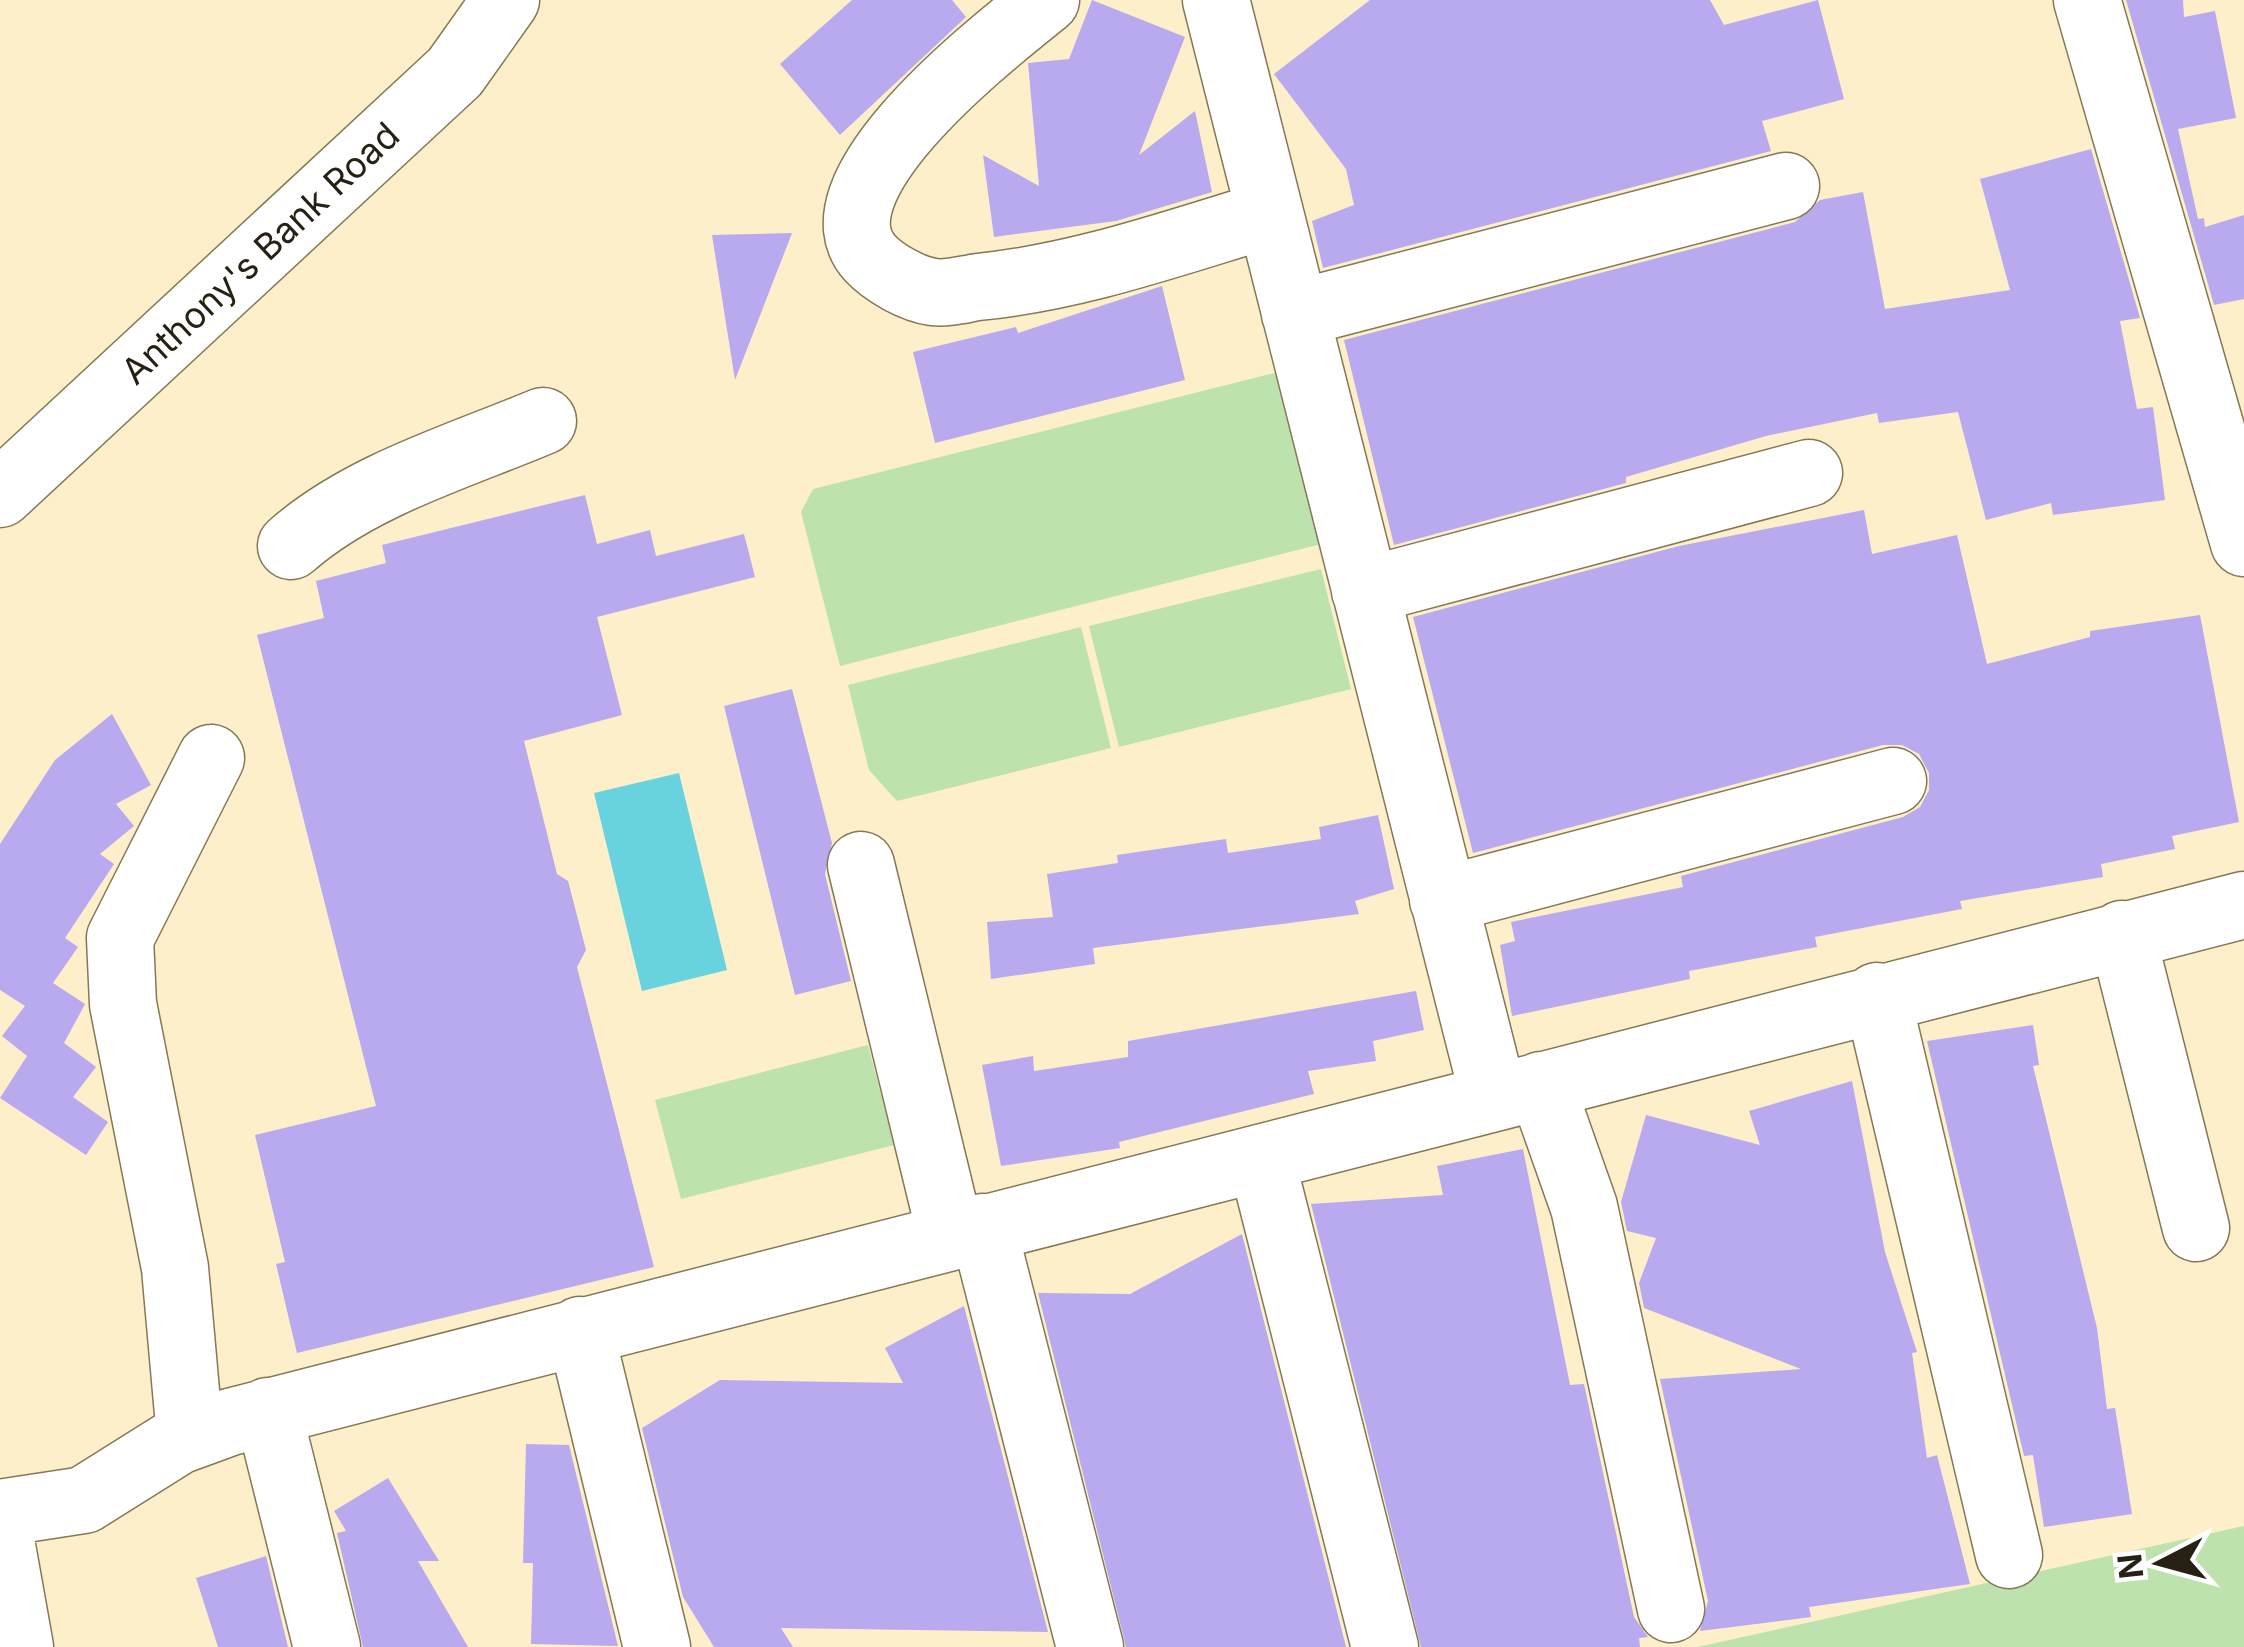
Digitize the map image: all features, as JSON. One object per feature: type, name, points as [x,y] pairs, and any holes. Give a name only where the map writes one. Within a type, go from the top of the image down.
[{"type":"street","name":"Anthony's Bank Road","points":[[2,490],[455,72],[506,0]]},
{"type":"street","points":[[1046,0],[940,86],[873,174],[857,214],[861,247],[882,271],[933,292],[1048,280],[1270,214]]},
{"type":"street","points":[[1216,0],[1443,900],[1518,1092],[1584,1208],[1671,1610]]},
{"type":"street","points":[[2087,0],[2244,543]]},
{"type":"street","points":[[1295,314],[1786,186]]},
{"type":"street","points":[[292,546],[315,524],[382,489],[543,421]]},
{"type":"street","points":[[1364,591],[1809,473]]},
{"type":"street","points":[[190,1436],[175,1268],[123,1004],[120,938],[211,758]]},
{"type":"street","points":[[1443,900],[1893,781]]},
{"type":"street","points":[[861,865],[1090,1647]]},
{"type":"street","points":[[0,1513],[84,1500],[190,1436],[268,1412],[2244,904]]},
{"type":"street","points":[[2122,934],[2196,1228]]},
{"type":"street","points":[[1876,996],[2009,1555]]},
{"type":"street","points":[[1261,1158],[1385,1647]]},
{"type":"street","points":[[580,1330],[657,1647]]},
{"type":"street","points":[[268,1412],[327,1647]]},
{"type":"street","points":[[0,1535],[20,1647]]},
{"type":"green space","points":[[1282,371],[1325,543],[840,666],[801,512],[813,489]]},
{"type":"green space","points":[[1321,569],[1351,689],[1119,747],[1089,626]]},
{"type":"green space","points":[[1081,627],[1111,748],[897,801],[869,770],[848,685]]},
{"type":"green space","points":[[868,1045],[894,1145],[681,1199],[655,1100]]},
{"type":"green space","points":[[2244,1526],[2244,1647],[1698,1647]]},
{"type":"water","points":[[679,773],[727,970],[642,991],[594,793]]},
{"type":"building","points":[[852,0],[952,0],[966,17],[840,135],[780,64]]},
{"type":"building","points":[[1092,0],[1185,37],[1139,155],[1195,111],[1212,192],[1116,221],[994,237],[983,155],[1039,186],[1028,63],[1069,59]]},
{"type":"building","points":[[1370,0],[1710,0],[1724,25],[1818,0],[1844,99],[1762,121],[1771,151],[1323,268],[1312,221],[1354,205],[1346,169],[1274,74]]},
{"type":"building","points":[[2126,0],[2183,0],[2184,17],[2215,11],[2236,118],[2178,129],[2198,219],[2204,218],[2205,227],[2244,215],[2244,299],[2214,305]]},
{"type":"building","points":[[2091,149],[2140,318],[2120,321],[2137,409],[2153,407],[2165,500],[2053,515],[2051,503],[1986,520],[1958,412],[1879,423],[1877,413],[1766,436],[1626,477],[1626,483],[1394,545],[1344,340],[1795,222],[1820,200],[1863,192],[1885,309],[2010,290],[1980,179]]},
{"type":"building","points":[[792,233],[735,380],[712,235]]},
{"type":"building","points":[[1162,286],[1185,380],[935,443],[913,352],[1016,327],[1018,333]]},
{"type":"building","points":[[585,495],[597,544],[650,530],[656,556],[744,534],[755,577],[597,617],[622,715],[524,741],[557,874],[568,881],[586,950],[577,967],[654,1267],[297,1353],[276,1264],[285,1262],[255,1135],[376,1106],[257,635],[324,618],[316,581],[386,563],[382,545]]},
{"type":"building","points":[[1864,510],[1872,554],[1957,535],[1987,664],[2090,637],[2090,631],[2200,615],[2239,822],[2172,836],[2175,849],[2101,864],[2103,877],[1960,901],[1962,909],[1815,937],[1817,947],[1689,971],[1690,979],[1512,1016],[1500,945],[1515,941],[1511,922],[1683,887],[1681,876],[1903,817],[1920,807],[1929,790],[1929,773],[1919,754],[1902,745],[1883,745],[1473,853],[1413,617],[1679,546]]},
{"type":"building","points":[[792,689],[832,843],[825,874],[851,981],[795,995],[724,706]]},
{"type":"building","points":[[112,714],[151,785],[116,804],[134,826],[100,854],[114,864],[65,938],[78,947],[53,983],[85,1004],[64,1043],[96,1067],[73,1097],[108,1122],[86,1155],[0,1098],[27,1056],[2,1036],[25,1006],[0,990],[0,844],[55,760]]},
{"type":"building","points":[[1378,815],[1394,889],[1355,901],[1359,914],[1093,948],[1095,964],[991,979],[987,922],[1053,917],[1047,874],[1118,863],[1117,855],[1226,839],[1228,853],[1321,839],[1319,827]]},
{"type":"building","points":[[1416,991],[1424,1030],[1373,1041],[1376,1061],[1308,1071],[1314,1094],[1119,1142],[1120,1148],[1001,1166],[982,1065],[1033,1056],[1034,1071],[1128,1057],[1128,1041]]},
{"type":"building","points":[[2033,1025],[2039,1065],[2033,1066],[2097,1328],[2107,1409],[2115,1408],[2132,1514],[2044,1527],[2033,1455],[2024,1456],[1927,1041]]},
{"type":"building","points":[[1852,1081],[1885,1252],[1917,1352],[1912,1353],[1927,1458],[1937,1455],[1970,1584],[1809,1607],[1811,1617],[1700,1631],[1708,1601],[1660,1379],[1801,1369],[1644,1308],[1639,1283],[1656,1238],[1627,1231],[1621,1202],[1646,1115],[1760,1145],[1749,1111]]},
{"type":"building","points":[[1523,1149],[1570,1385],[1584,1384],[1634,1617],[1648,1637],[1639,1638],[1640,1647],[1421,1647],[1311,1204],[1443,1195],[1437,1166]]},
{"type":"building","points":[[1242,1234],[1346,1647],[1126,1647],[1038,1293],[1130,1294]]},
{"type":"building","points":[[964,1306],[1048,1632],[781,1628],[793,1647],[714,1647],[683,1597],[642,1428],[720,1380],[903,1383],[885,1348]]},
{"type":"building","points":[[526,1444],[569,1445],[618,1646],[531,1644],[533,1563],[523,1563]]},
{"type":"building","points":[[388,1478],[439,1561],[418,1561],[468,1647],[363,1647],[337,1533],[346,1531],[334,1511]]},
{"type":"building","points":[[266,1556],[288,1647],[218,1647],[196,1578]]}]
